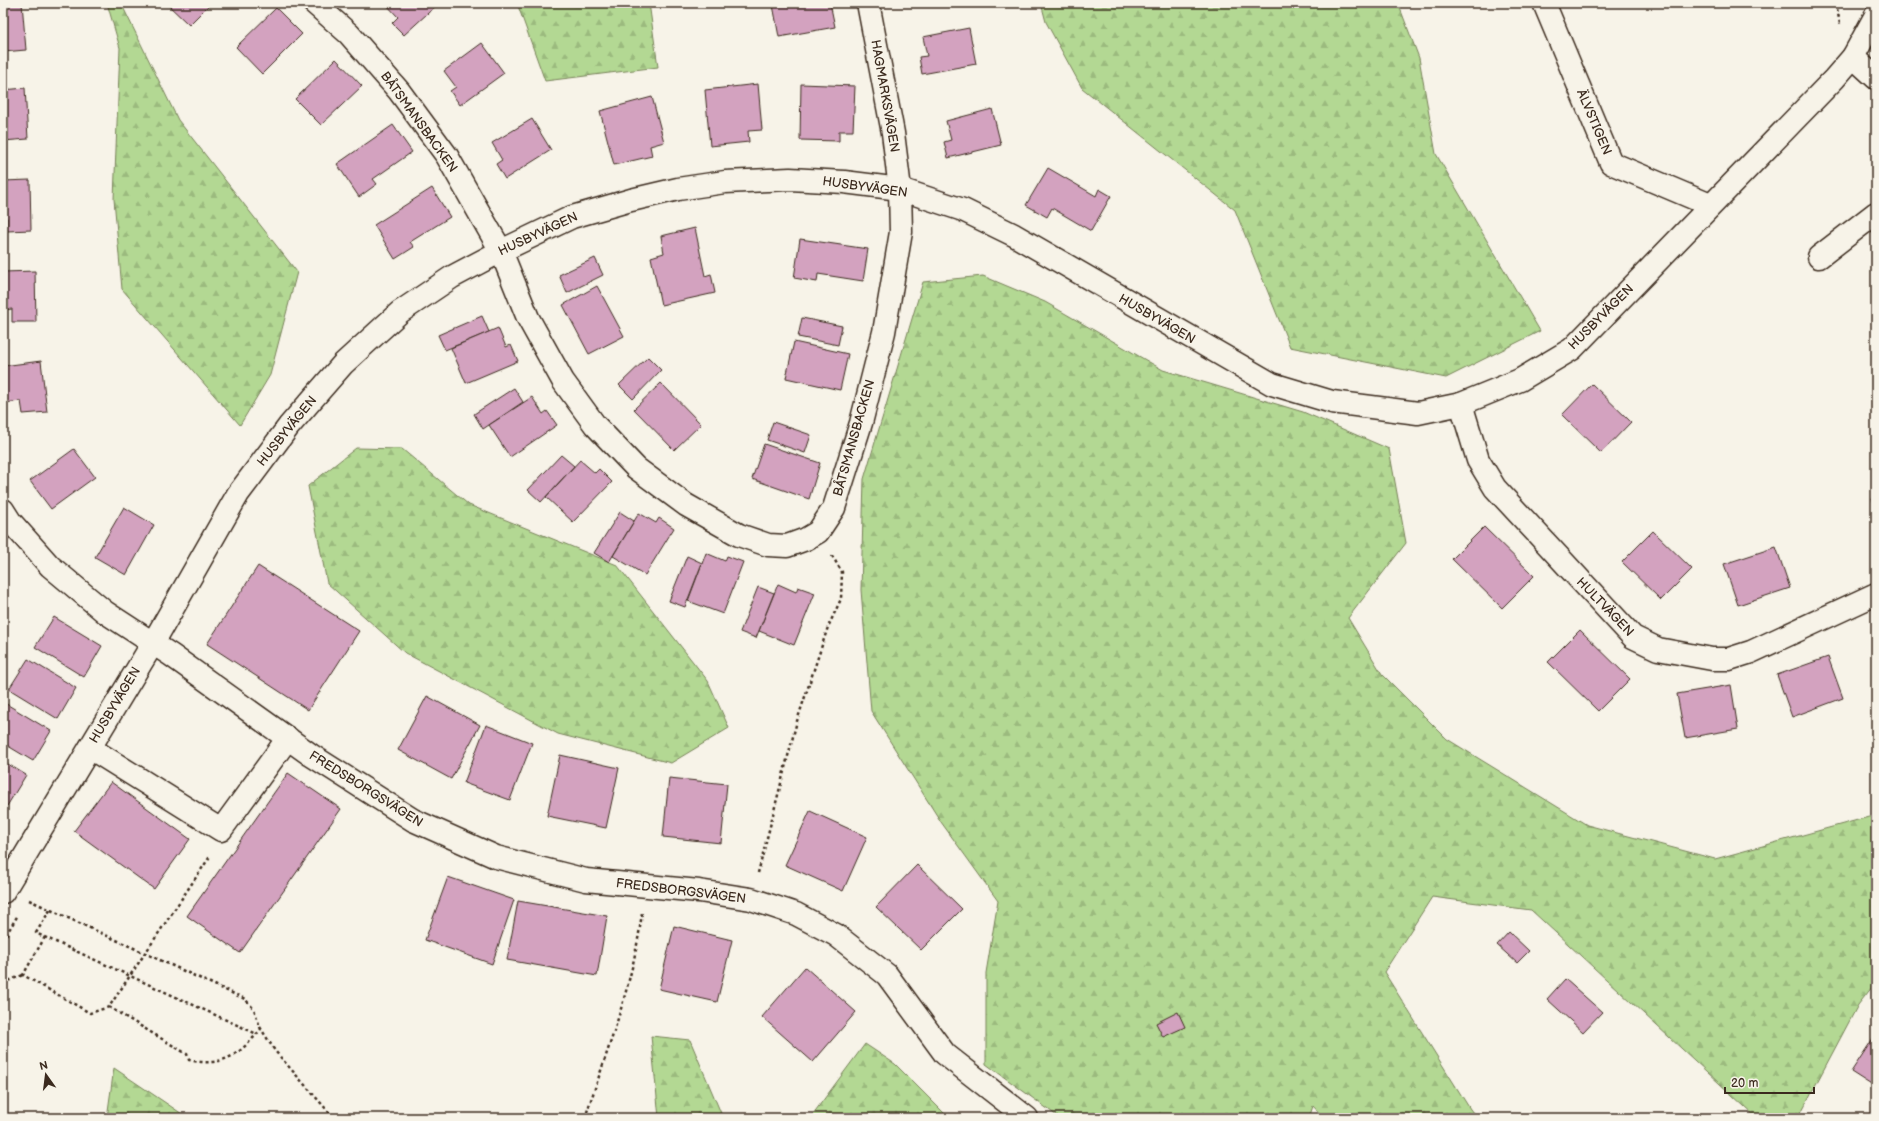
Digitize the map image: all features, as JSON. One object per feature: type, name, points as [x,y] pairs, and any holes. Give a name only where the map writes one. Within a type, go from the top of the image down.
[{"type":"street","name":"BÅTSMANSBACKEN","points":[[314,3],[349,34],[399,91],[447,156],[501,251],[528,318],[564,381],[595,425],[636,468],[686,505],[739,535],[768,545],[788,546],[806,539],[818,532],[834,508],[861,423],[884,332],[901,232],[900,189]]},
{"type":"street","name":"HAGMARKSVÄGEN","points":[[868,3],[893,133],[900,189]]},
{"type":"street","name":"ÄLVSTIGEN","points":[[1544,3],[1611,163],[1710,205]]},
{"type":"street","name":"HUSBYVÄGEN","points":[[3,892],[153,643],[238,494],[289,426],[343,364],[400,312],[452,277],[501,251],[572,217],[631,200],[678,189],[725,182],[790,179],[844,182],[900,189],[963,210],[1014,235],[1272,384],[1332,402],[1418,413],[1461,404],[1520,380],[1572,349],[1710,205],[1834,79],[1853,57],[1876,15]]},
{"type":"street","points":[[1853,57],[1876,78]]},
{"type":"street","points":[[1819,256],[1876,213]]},
{"type":"street","name":"HULTVÄGEN","points":[[1461,404],[1478,460],[1495,488],[1633,637],[1658,649],[1712,660],[1729,659],[1751,652],[1876,594]]},
{"type":"street","name":"FREDSBORGSVÄGEN","points":[[3,510],[10,521],[50,566],[106,612],[153,643],[288,738],[413,820],[496,857],[586,880],[699,891],[751,899],[796,914],[836,935],[887,975],[945,1054],[1027,1118]]},
{"type":"street","points":[[90,748],[221,830],[288,738]]},
{"type":"path","points":[[1836,3],[1840,17],[1840,30]]},
{"type":"path","points":[[751,899],[797,721],[828,627],[841,599],[842,572],[818,532]]},
{"type":"path","points":[[23,975],[90,1013],[109,1007],[212,852],[221,830]]},
{"type":"path","points":[[585,1118],[620,1011],[639,938],[645,885]]},
{"type":"path","points":[[32,893],[28,900],[245,999],[254,1009],[261,1029],[275,1051],[334,1118]]},
{"type":"path","points":[[50,910],[36,933],[257,1034]]},
{"type":"path","points":[[3,940],[19,913]]},
{"type":"path","points":[[3,983],[23,975],[45,937]]},
{"type":"path","points":[[109,1007],[186,1054],[189,1060],[224,1060],[235,1055],[261,1029]]},
{"type":"green space","points":[[107,3],[121,3],[178,120],[297,272],[270,375],[240,425],[122,289],[114,199],[120,48]]},
{"type":"green space","points":[[517,3],[649,3],[658,67],[545,81]]},
{"type":"green space","points":[[1041,3],[1398,3],[1419,58],[1436,154],[1540,331],[1446,378],[1290,347],[1235,210],[1082,88],[1046,22]]},
{"type":"green space","points":[[983,276],[1045,302],[1163,370],[1303,412],[1389,449],[1406,543],[1348,618],[1382,674],[1447,739],[1587,825],[1715,859],[1876,815],[1876,982],[1858,1005],[1798,1118],[1757,1118],[1531,910],[1432,897],[1384,972],[1477,1118],[1324,1118],[1313,1106],[1309,1118],[1060,1118],[986,1064],[986,973],[998,901],[941,822],[871,711],[861,590],[864,479],[923,282]]},
{"type":"green space","points":[[356,448],[402,449],[469,505],[617,565],[708,681],[729,728],[671,763],[558,734],[405,653],[327,583],[308,486]]},
{"type":"green space","points":[[651,1036],[690,1040],[723,1118],[659,1118]]},
{"type":"green space","points":[[865,1044],[895,1064],[949,1118],[810,1118]]},
{"type":"green space","points":[[114,1068],[188,1118],[107,1118]]},
{"type":"building","points":[[3,3],[22,3],[26,50],[3,52]]},
{"type":"building","points":[[166,3],[211,3],[189,25]]},
{"type":"building","points":[[385,3],[439,3],[404,35],[392,23],[398,17]]},
{"type":"building","points":[[781,3],[830,3],[835,27],[779,37],[773,5]]},
{"type":"building","points":[[276,8],[302,34],[262,74],[236,47]]},
{"type":"building","points":[[969,28],[976,64],[922,74],[919,57],[927,56],[923,37]]},
{"type":"building","points":[[482,43],[504,73],[460,105],[450,91],[456,87],[444,71]]},
{"type":"building","points":[[336,59],[362,86],[321,125],[295,99]]},
{"type":"building","points":[[758,84],[762,130],[748,131],[749,142],[710,146],[705,90]]},
{"type":"building","points":[[801,84],[855,86],[853,131],[839,131],[839,141],[800,140]]},
{"type":"building","points":[[25,88],[28,139],[3,141],[3,90]]},
{"type":"building","points":[[652,97],[664,142],[650,146],[652,156],[614,165],[600,111]]},
{"type":"building","points":[[992,109],[1001,145],[948,158],[944,142],[951,140],[946,121]]},
{"type":"building","points":[[532,119],[551,150],[505,179],[496,164],[502,160],[492,143]]},
{"type":"building","points":[[393,125],[412,152],[373,179],[377,184],[359,197],[337,164]]},
{"type":"building","points":[[1048,168],[1096,196],[1099,189],[1111,196],[1091,231],[1052,208],[1047,217],[1026,205]]},
{"type":"building","points":[[30,180],[31,230],[7,231],[7,218],[3,218],[3,181]]},
{"type":"building","points":[[432,188],[450,217],[410,242],[414,247],[395,259],[374,225]]},
{"type":"building","points":[[695,228],[705,276],[711,274],[715,293],[661,305],[651,257],[664,253],[661,236]]},
{"type":"building","points":[[800,239],[868,249],[863,281],[818,274],[817,282],[794,278]]},
{"type":"building","points":[[595,258],[603,275],[567,293],[559,275]]},
{"type":"building","points":[[35,271],[36,322],[12,322],[12,309],[3,310],[3,272]]},
{"type":"building","points":[[597,286],[624,336],[589,354],[563,305]]},
{"type":"building","points":[[482,316],[489,332],[445,350],[438,335]]},
{"type":"building","points":[[802,318],[842,326],[838,345],[798,337]]},
{"type":"building","points":[[498,328],[506,347],[511,345],[518,361],[466,383],[451,348]]},
{"type":"building","points":[[794,342],[848,354],[840,390],[786,378]]},
{"type":"building","points":[[648,357],[661,370],[633,399],[619,385]]},
{"type":"building","points":[[41,361],[47,412],[23,414],[21,401],[3,403],[3,366]]},
{"type":"building","points":[[661,383],[701,424],[674,450],[634,409]]},
{"type":"building","points":[[1592,384],[1631,422],[1601,453],[1562,415]]},
{"type":"building","points":[[514,388],[523,402],[483,429],[474,414]]},
{"type":"building","points":[[532,397],[543,414],[547,411],[557,425],[510,457],[489,425]]},
{"type":"building","points":[[773,422],[811,435],[805,453],[767,440]]},
{"type":"building","points":[[764,444],[820,463],[809,499],[752,479]]},
{"type":"building","points":[[74,449],[95,477],[51,509],[30,481]]},
{"type":"building","points":[[561,455],[574,466],[541,502],[528,490]]},
{"type":"building","points":[[580,460],[595,473],[599,469],[612,482],[573,522],[546,497]]},
{"type":"building","points":[[1876,498],[1876,507],[1872,499]]},
{"type":"building","points":[[124,507],[154,525],[126,575],[95,557]]},
{"type":"building","points":[[620,512],[634,521],[609,562],[594,553]]},
{"type":"building","points":[[639,513],[656,523],[659,518],[674,528],[645,575],[613,556]]},
{"type":"building","points":[[1484,527],[1534,576],[1502,608],[1452,559]]},
{"type":"building","points":[[1653,531],[1692,569],[1661,600],[1622,562]]},
{"type":"building","points":[[1776,547],[1790,588],[1738,605],[1724,564]]},
{"type":"building","points":[[706,553],[725,561],[727,556],[743,562],[723,614],[688,601]]},
{"type":"building","points":[[687,556],[702,563],[685,607],[669,601]]},
{"type":"building","points":[[258,566],[359,631],[308,710],[207,644]]},
{"type":"building","points":[[778,584],[796,592],[798,587],[815,593],[794,645],[759,631]]},
{"type":"building","points":[[758,587],[774,593],[756,638],[740,632]]},
{"type":"building","points":[[54,617],[102,646],[84,677],[35,647]]},
{"type":"building","points":[[1580,630],[1630,679],[1598,711],[1548,662]]},
{"type":"building","points":[[1828,657],[1843,698],[1792,717],[1777,675]]},
{"type":"building","points":[[28,659],[76,688],[58,719],[9,689]]},
{"type":"building","points":[[1731,685],[1738,729],[1685,738],[1677,694]]},
{"type":"building","points":[[427,696],[480,725],[451,779],[398,750]]},
{"type":"building","points":[[3,702],[51,731],[33,761],[3,743]]},
{"type":"building","points":[[486,725],[532,743],[510,800],[464,783]]},
{"type":"building","points":[[560,755],[619,768],[606,828],[547,816]]},
{"type":"building","points":[[3,761],[26,775],[7,806],[3,803]]},
{"type":"building","points":[[288,773],[341,809],[240,953],[187,916]]},
{"type":"building","points":[[669,778],[727,784],[721,843],[663,837]]},
{"type":"building","points":[[111,782],[190,839],[154,889],[74,831]]},
{"type":"building","points":[[810,811],[867,837],[843,891],[785,865]]},
{"type":"building","points":[[917,865],[962,909],[921,950],[876,907]]},
{"type":"building","points":[[448,877],[514,900],[492,964],[425,940]]},
{"type":"building","points":[[518,901],[607,916],[597,976],[507,960]]},
{"type":"building","points":[[674,926],[732,940],[717,1002],[659,989]]},
{"type":"building","points":[[1509,932],[1529,951],[1517,963],[1497,945]]},
{"type":"building","points":[[805,967],[856,1012],[813,1062],[762,1017]]},
{"type":"building","points":[[1565,979],[1602,1012],[1583,1032],[1547,999]]},
{"type":"building","points":[[1178,1012],[1185,1027],[1163,1037],[1156,1023]]},
{"type":"building","points":[[1876,1034],[1876,1088],[1851,1072]]}]
